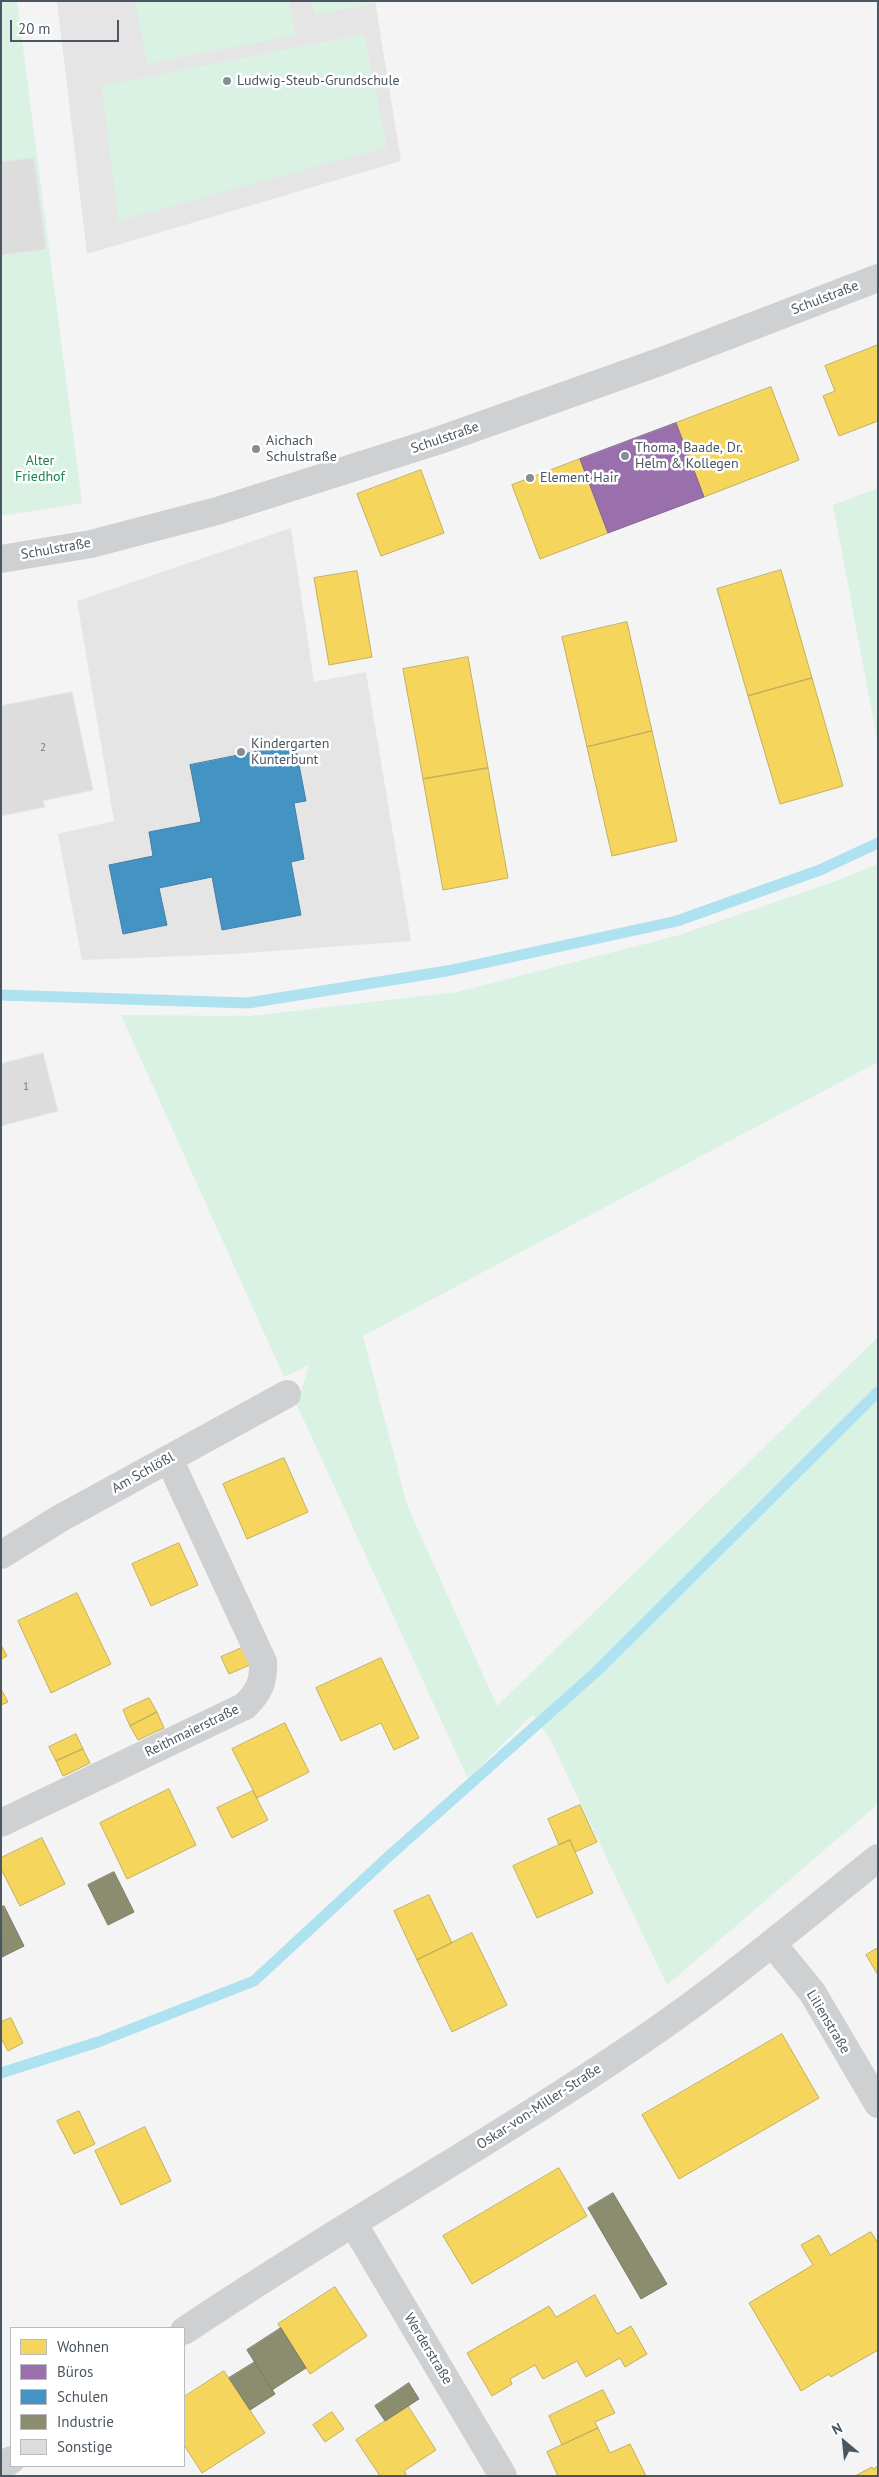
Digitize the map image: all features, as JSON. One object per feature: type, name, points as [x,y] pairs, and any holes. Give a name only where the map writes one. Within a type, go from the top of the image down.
[{"type":"street","name":"Schulstraße","points":[[1,559],[91,544],[217,511],[440,440],[662,362],[878,278]]},
{"type":"street","name":"Am Schlößl","points":[[1,1554],[59,1519],[286,1394]]},
{"type":"street","name":"Reithmaierstraße","points":[[1,1823],[245,1706],[257,1694],[264,1678],[263,1662],[168,1459]]},
{"type":"street","name":"Oskar-von-Miller-Straße","points":[[185,2331],[247,2289],[517,2123],[656,2031],[772,1943],[878,1858]]},
{"type":"street","name":"Lilienstraße","points":[[772,1943],[812,1992],[878,2104]]},
{"type":"street","name":"Werderstraße","points":[[353,2223],[503,2476]]},
{"type":"shaded area","name":"Ludwig-Steub-Grundschule","points":[[57,1],[375,1],[401,161],[87,254]]},
{"type":"shaded area","name":"Kindergarten Kunterbunt","points":[[291,528],[314,682],[366,672],[411,941],[233,954],[82,960],[58,834],[114,821],[77,601]]},
{"type":"green space","name":"Alter Friedhof","points":[[1,1],[17,1],[82,503],[1,516]]},
{"type":"green space","points":[[135,1],[289,1],[296,35],[147,64]]},
{"type":"green space","points":[[312,1],[373,1],[373,4],[314,15]]},
{"type":"green space","points":[[364,34],[387,147],[118,221],[102,86]]},
{"type":"green space","points":[[878,488],[878,744],[833,505]]},
{"type":"green space","points":[[878,864],[878,1062],[363,1336],[407,1505],[497,1706],[878,1337],[878,1804],[667,1985],[550,1739],[533,1714],[468,1779],[297,1405],[309,1365],[284,1377],[121,1015],[251,1016],[457,992],[676,936],[831,883]]},
{"type":"building: Wohnen","points":[[878,345],[878,421],[839,436],[823,396],[835,391],[825,366]]},
{"type":"building: Wohnen","points":[[771,387],[799,460],[704,497],[676,423]]},
{"type":"building: Wohnen","points":[[580,459],[608,533],[540,559],[512,485]]},
{"type":"building: Wohnen","points":[[421,470],[444,533],[381,556],[357,494]]},
{"type":"building: Wohnen","points":[[781,570],[812,678],[748,696],[717,589]]},
{"type":"building: Wohnen","points":[[357,571],[372,657],[329,665],[314,578]]},
{"type":"building: Wohnen","points":[[627,622],[652,731],[587,747],[562,637]]},
{"type":"building: Wohnen","points":[[468,657],[488,768],[423,779],[403,669]]},
{"type":"building: Wohnen","points":[[812,678],[843,786],[780,804],[748,696]]},
{"type":"building: Wohnen","points":[[652,731],[677,841],[612,856],[587,747]]},
{"type":"building: Wohnen","points":[[488,768],[508,878],[443,890],[423,779]]},
{"type":"building: Wohnen","points":[[284,1458],[308,1512],[247,1539],[223,1484]]},
{"type":"building: Wohnen","points":[[179,1543],[198,1585],[151,1606],[132,1564]]},
{"type":"building: Wohnen","points":[[77,1593],[111,1664],[51,1693],[18,1621]]},
{"type":"building: Wohnen","points":[[1,1645],[7,1656],[1,1659]]},
{"type":"building: Wohnen","points":[[244,1647],[252,1664],[229,1674],[221,1657]]},
{"type":"building: Wohnen","points":[[381,1658],[419,1738],[394,1750],[381,1723],[341,1741],[316,1688]]},
{"type":"building: Wohnen","points":[[1,1689],[8,1702],[1,1705]]},
{"type":"building: Wohnen","points":[[149,1698],[157,1712],[130,1726],[123,1710]]},
{"type":"building: Wohnen","points":[[157,1712],[164,1728],[138,1740],[130,1726]]},
{"type":"building: Wohnen","points":[[285,1723],[309,1772],[257,1798],[232,1749]]},
{"type":"building: Wohnen","points":[[76,1734],[83,1749],[56,1761],[49,1747]]},
{"type":"building: Wohnen","points":[[83,1749],[90,1763],[63,1776],[56,1761]]},
{"type":"building: Wohnen","points":[[169,1789],[196,1845],[127,1879],[100,1823]]},
{"type":"building: Wohnen","points":[[253,1791],[268,1820],[232,1838],[217,1808]]},
{"type":"building: Wohnen","points":[[580,1805],[597,1842],[575,1852],[570,1840],[559,1845],[548,1819]]},
{"type":"building: Wohnen","points":[[42,1838],[65,1884],[20,1906],[1,1869],[1,1858]]},
{"type":"building: Wohnen","points":[[570,1840],[593,1893],[537,1918],[513,1866]]},
{"type":"building: Wohnen","points":[[429,1895],[452,1943],[417,1960],[394,1911]]},
{"type":"building: Wohnen","points":[[472,1933],[507,2005],[452,2032],[417,1960]]},
{"type":"building: Wohnen","points":[[878,1948],[878,1975],[866,1955]]},
{"type":"building: Wohnen","points":[[11,2018],[23,2043],[8,2051],[1,2038],[1,2022]]},
{"type":"building: Wohnen","points":[[782,2034],[819,2098],[679,2179],[642,2115]]},
{"type":"building: Wohnen","points":[[79,2111],[95,2144],[74,2154],[57,2121]]},
{"type":"building: Wohnen","points":[[145,2127],[171,2181],[121,2205],[95,2151]]},
{"type":"building: Wohnen","points":[[559,2168],[587,2216],[472,2284],[443,2236]]},
{"type":"building: Wohnen","points":[[871,2232],[878,2243],[878,2350],[831,2377],[829,2374],[801,2391],[749,2303],[813,2265],[801,2245],[819,2235],[830,2255]]},
{"type":"building: Wohnen","points":[[335,2287],[367,2336],[310,2374],[278,2324]]},
{"type":"building: Wohnen","points":[[595,2295],[617,2334],[631,2326],[647,2354],[625,2367],[620,2358],[586,2377],[577,2361],[543,2379],[535,2365],[510,2379],[512,2384],[492,2396],[467,2353],[549,2306],[556,2317]]},
{"type":"building: Wohnen","points":[[224,2371],[265,2433],[202,2473],[185,2447],[185,2396]]},
{"type":"building: Wohnen","points":[[603,2390],[615,2413],[595,2422],[598,2428],[562,2445],[549,2416]]},
{"type":"building: Wohnen","points":[[408,2406],[436,2450],[404,2471],[407,2476],[380,2476],[356,2440]]},
{"type":"building: Wohnen","points":[[332,2412],[344,2429],[325,2442],[313,2425]]},
{"type":"building: Wohnen","points":[[598,2428],[610,2453],[630,2444],[646,2476],[558,2476],[547,2452]]},
{"type":"building: Wohnen","points":[[878,2466],[878,2476],[855,2476],[872,2467],[873,2469]]},
{"type":"building: Büros","points":[[676,423],[704,497],[608,533],[580,459]]},
{"type":"building: Schulen","points":[[295,744],[306,801],[294,803],[304,859],[291,862],[301,915],[222,930],[212,877],[159,888],[167,925],[123,934],[109,865],[153,856],[149,832],[201,822],[190,765]]},
{"type":"building: Industrie","points":[[114,1872],[134,1912],[108,1925],[88,1885]]},
{"type":"building: Industrie","points":[[4,1906],[24,1946],[2,1957],[1,1907]]},
{"type":"building: Industrie","points":[[613,2193],[667,2284],[641,2299],[588,2208]]},
{"type":"building: Industrie","points":[[281,2328],[306,2368],[272,2390],[247,2350]]},
{"type":"building: Industrie","points":[[255,2362],[275,2394],[250,2410],[229,2378]]},
{"type":"building: Industrie","points":[[409,2383],[419,2399],[385,2421],[375,2406]]},
{"type":"building: Sonstige","points":[[34,158],[46,249],[1,255],[1,162]]},
{"type":"building: Sonstige","points":[[72,692],[93,790],[43,801],[45,807],[1,816],[1,706]]},
{"type":"building: Sonstige","points":[[43,1053],[58,1111],[1,1126],[1,1064]]},
{"type":"waterway","points":[[1,995],[248,1003],[447,971],[677,921],[820,870],[878,843]]},
{"type":"waterway","points":[[1,2073],[98,2042],[254,1981],[388,1857],[596,1672],[878,1392]]},
{"type":"place","name":"Ludwig-Steub-Grundschule","points":[[227,81]]},
{"type":"place","name":"Aichach Schulstraße","points":[[256,449]]},
{"type":"place","name":"Thoma, Baade, Dr. Helm & Kollegen","points":[[625,456]]},
{"type":"place","name":"Element Hair","points":[[530,478]]},
{"type":"place","name":"Kindergarten Kunterbunt","points":[[241,752]]}]
